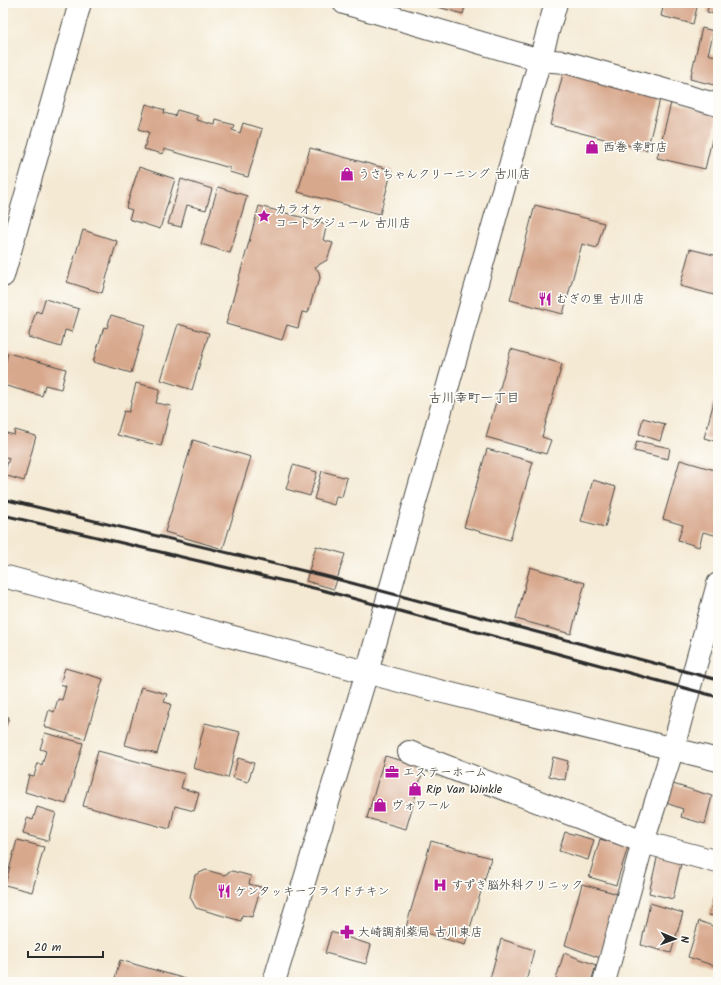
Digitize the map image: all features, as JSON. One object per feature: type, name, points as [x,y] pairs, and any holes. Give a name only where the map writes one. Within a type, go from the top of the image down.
[{"type":"street","points":[[3,276],[80,3]]},
{"type":"street","points":[[344,3],[540,60],[565,62],[718,105]]},
{"type":"street","points":[[274,982],[367,672],[556,3]]},
{"type":"street","points":[[3,576],[367,672],[718,760]]},
{"type":"street","points":[[604,982],[643,842],[673,748],[718,584]]},
{"type":"street","points":[[409,752],[643,842],[718,862]]},
{"type":"building","points":[[424,3],[466,3],[463,14]]},
{"type":"building","points":[[664,3],[698,3],[693,24],[661,16]]},
{"type":"building","points":[[709,3],[718,3],[718,15],[707,12]]},
{"type":"building","points":[[702,28],[714,31],[708,54],[718,57],[718,86],[690,79]]},
{"type":"building","points":[[564,70],[661,95],[647,150],[550,125]]},
{"type":"building","points":[[671,103],[718,114],[705,169],[657,158]]},
{"type":"building","points":[[146,104],[165,110],[164,113],[175,116],[177,110],[198,116],[197,120],[215,125],[216,120],[234,125],[232,130],[240,133],[243,123],[262,129],[248,177],[229,172],[230,168],[164,149],[163,154],[144,149],[149,132],[139,129]]},
{"type":"building","points":[[310,148],[392,170],[380,214],[298,192]]},
{"type":"building","points":[[139,167],[175,179],[160,229],[129,219],[132,210],[126,208]]},
{"type":"building","points":[[181,179],[212,189],[206,210],[187,205],[181,227],[168,224]]},
{"type":"building","points":[[218,187],[247,196],[230,253],[201,244]]},
{"type":"building","points":[[535,205],[604,223],[597,248],[582,244],[563,314],[510,300]]},
{"type":"building","points":[[259,206],[327,224],[323,240],[333,243],[327,260],[315,267],[319,272],[320,278],[315,288],[308,313],[302,312],[298,328],[287,325],[282,340],[226,324]]},
{"type":"building","points":[[83,230],[117,241],[102,293],[67,282]]},
{"type":"building","points":[[690,249],[718,256],[718,296],[680,286]]},
{"type":"building","points":[[45,299],[79,309],[72,332],[65,330],[61,347],[28,337],[36,311],[41,313]]},
{"type":"building","points":[[111,315],[145,325],[131,373],[93,362],[104,327],[107,328]]},
{"type":"building","points":[[178,324],[209,333],[192,390],[161,380]]},
{"type":"building","points":[[511,349],[562,364],[542,437],[551,440],[546,454],[486,437]]},
{"type":"building","points":[[8,353],[66,369],[61,389],[45,385],[42,396],[3,385],[3,373]]},
{"type":"building","points":[[136,383],[160,389],[156,403],[171,406],[161,446],[117,435],[124,411],[129,412]]},
{"type":"building","points":[[718,387],[718,442],[704,438]]},
{"type":"building","points":[[643,418],[665,424],[660,441],[639,434]]},
{"type":"building","points":[[15,430],[36,436],[24,481],[4,475],[9,458],[3,456],[3,432],[14,435]]},
{"type":"building","points":[[193,440],[251,457],[223,549],[165,532]]},
{"type":"building","points":[[637,441],[670,448],[668,459],[634,451]]},
{"type":"building","points":[[487,449],[533,462],[510,540],[464,527]]},
{"type":"building","points":[[680,460],[718,471],[718,536],[703,532],[699,547],[678,540],[683,525],[663,519]]},
{"type":"building","points":[[293,465],[317,472],[310,496],[286,489]]},
{"type":"building","points":[[322,471],[347,478],[342,497],[336,496],[334,505],[314,499]]},
{"type":"building","points":[[593,480],[616,487],[605,527],[581,521]]},
{"type":"building","points":[[316,546],[345,554],[334,589],[306,581]]},
{"type":"building","points":[[530,567],[585,583],[571,634],[516,619]]},
{"type":"building","points":[[65,668],[103,679],[85,739],[44,727],[49,710],[54,712],[58,699],[62,700],[66,686],[60,684]]},
{"type":"building","points":[[141,687],[167,694],[164,702],[171,704],[157,754],[125,745]]},
{"type":"building","points":[[3,715],[9,717],[3,735]]},
{"type":"building","points":[[205,723],[240,732],[228,778],[193,768]]},
{"type":"building","points":[[45,733],[83,743],[66,804],[25,792],[29,775],[34,776],[38,763],[42,765],[46,751],[40,749]]},
{"type":"building","points":[[98,751],[185,774],[181,788],[199,793],[194,811],[175,806],[170,829],[83,806]]},
{"type":"building","points":[[385,756],[424,767],[406,829],[367,818]]},
{"type":"building","points":[[553,757],[568,761],[565,780],[549,776]]},
{"type":"building","points":[[238,758],[254,763],[248,782],[233,778]]},
{"type":"building","points":[[673,784],[712,796],[705,824],[681,817],[683,809],[666,803]]},
{"type":"building","points":[[37,807],[56,813],[48,841],[23,834],[27,818],[33,820]]},
{"type":"building","points":[[565,832],[594,840],[588,860],[559,851]]},
{"type":"building","points":[[600,839],[628,847],[616,885],[589,877]]},
{"type":"building","points":[[17,840],[44,847],[32,892],[5,885]]},
{"type":"building","points":[[431,841],[491,858],[465,945],[406,927]]},
{"type":"building","points":[[658,854],[682,859],[673,899],[649,893]]},
{"type":"building","points":[[206,870],[224,875],[232,871],[251,876],[249,884],[261,887],[252,917],[242,915],[241,921],[196,908],[190,897],[195,875]]},
{"type":"building","points":[[718,875],[718,888],[715,887]]},
{"type":"building","points":[[582,884],[618,894],[600,958],[565,945]]},
{"type":"building","points":[[715,892],[718,893],[718,917],[709,915]]},
{"type":"building","points":[[650,903],[683,913],[671,953],[641,945]]},
{"type":"building","points":[[699,921],[718,928],[718,956],[715,966],[688,957]]},
{"type":"building","points":[[331,932],[371,945],[366,964],[325,953]]},
{"type":"building","points":[[501,939],[534,950],[526,982],[489,982]]},
{"type":"building","points":[[564,953],[596,965],[591,982],[555,982]]},
{"type":"building","points":[[120,960],[196,982],[114,982]]},
{"type":"railway","points":[[3,499],[325,576],[718,680]]},
{"type":"railway","points":[[3,515],[322,590],[718,697]]},
{"type":"place","name":"西巻 幸町店","points":[[592,147]]},
{"type":"place","name":"うさちゃんクリーニング 古川店","points":[[347,174]]},
{"type":"place","name":"カラオケ コートダジュール 古川店","points":[[264,216]]},
{"type":"place","name":"むぎの里 古川店","points":[[545,299]]},
{"type":"place","name":"エステーホーム","points":[[392,772]]},
{"type":"place","name":"Rip Van Winkle","points":[[415,789]]},
{"type":"place","name":"ヴォワール","points":[[380,805]]},
{"type":"place","name":"すずき脳外科クリニック","points":[[440,885]]},
{"type":"place","name":"ケンタッキーフライドチキン","points":[[224,891]]},
{"type":"place","name":"大崎調剤薬局 古川東店","points":[[347,932]]},
{"type":"district","name":"古川幸町一丁目","points":[[474,397]]}]
